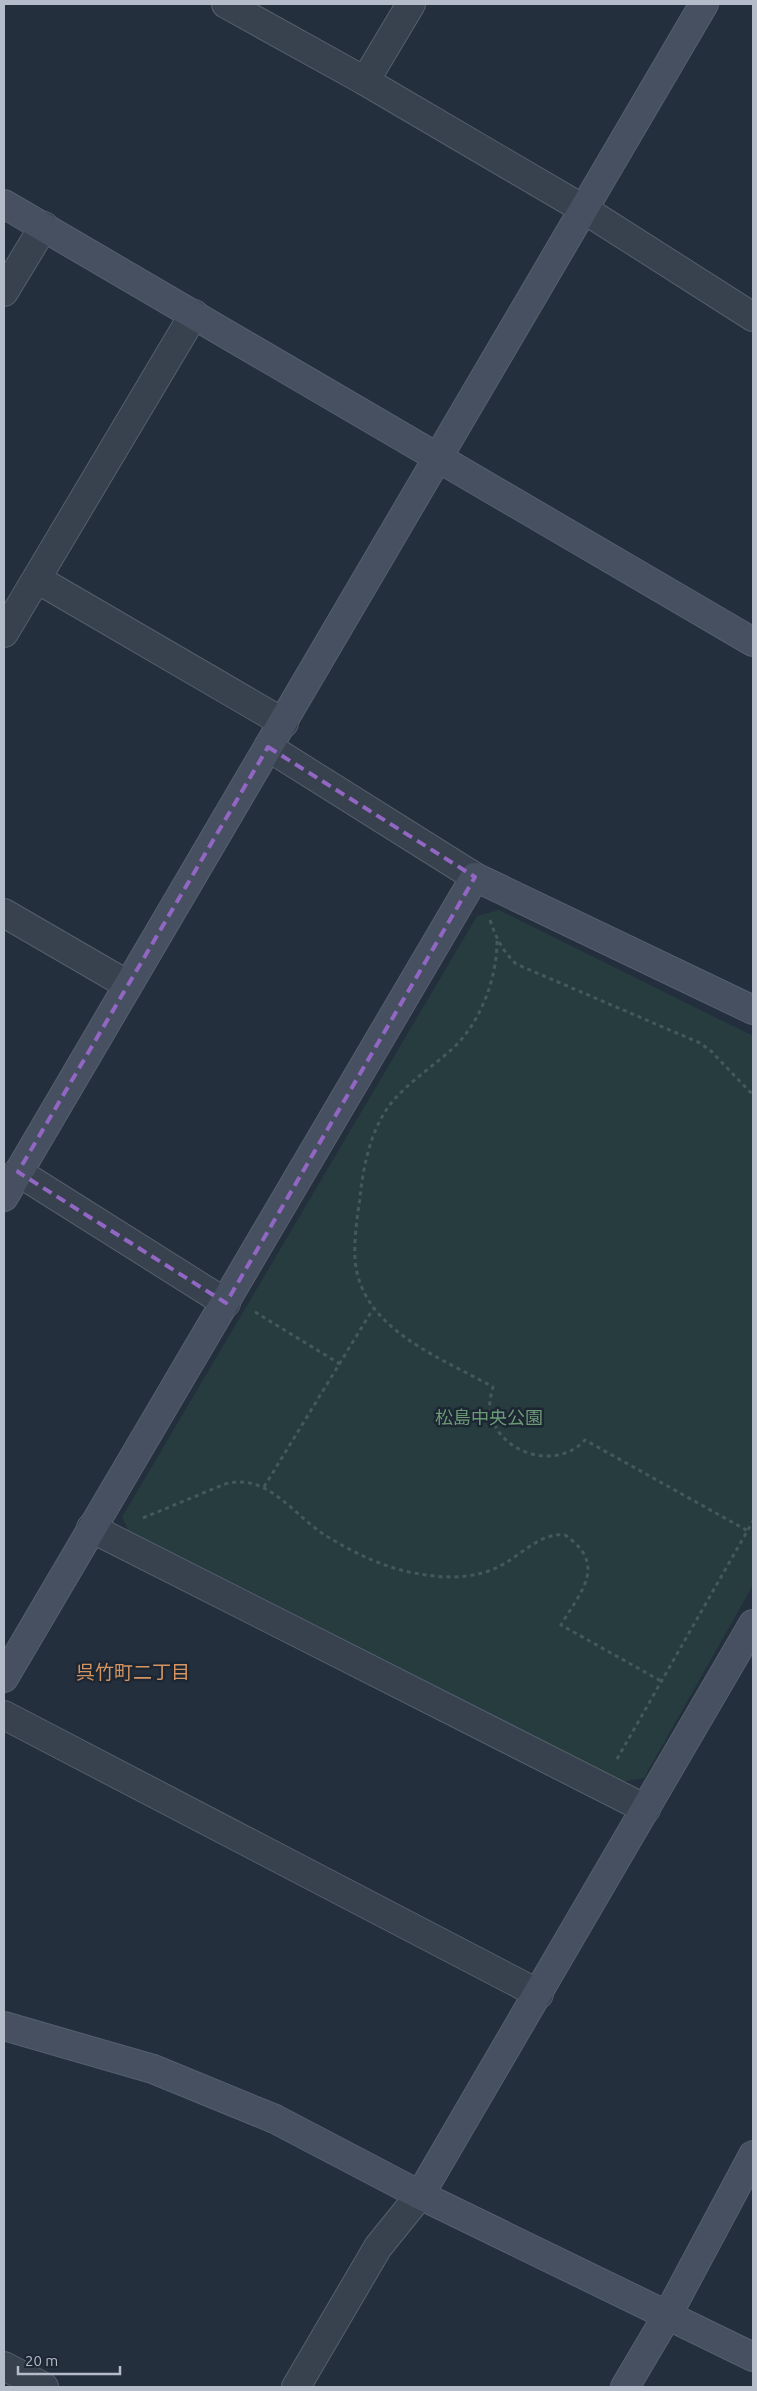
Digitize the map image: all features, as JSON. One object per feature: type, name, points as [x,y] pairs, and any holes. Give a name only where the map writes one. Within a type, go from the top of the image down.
[{"type":"street","points":[[226,4],[365,81],[584,210],[753,317]]},
{"type":"street","points":[[365,81],[411,4]]},
{"type":"street","points":[[4,1197],[268,747],[284,723],[704,4]]},
{"type":"street","points":[[4,204],[753,642]]},
{"type":"street","points":[[4,292],[44,226]]},
{"type":"street","points":[[4,633],[194,314]]},
{"type":"street","points":[[37,579],[284,723]]},
{"type":"street","points":[[268,747],[475,877],[753,1010]]},
{"type":"street","points":[[4,1678],[91,1528],[236,1305],[475,877]]},
{"type":"street","points":[[4,913],[128,985]]},
{"type":"street","points":[[18,1172],[236,1305]]},
{"type":"street","points":[[91,1528],[646,1809]]},
{"type":"street","points":[[296,2387],[378,2247],[420,2195],[753,1624]]},
{"type":"street","points":[[4,1715],[538,1994]]},
{"type":"street","points":[[4,2026],[153,2069],[274,2119],[420,2195],[753,2358]]},
{"type":"street","points":[[625,2387],[667,2316],[753,2155]]},
{"type":"street","points":[[4,2366],[44,2387]]},
{"type":"path","points":[[487,913],[497,941],[504,953],[516,964],[700,1043],[712,1051],[753,1095]]},
{"type":"path","points":[[497,941],[497,956],[491,983],[469,1030],[450,1051],[426,1070],[391,1103],[374,1136],[363,1169],[355,1240],[359,1277],[373,1309],[403,1336],[492,1387],[489,1408],[494,1424],[514,1446],[532,1455],[556,1456],[568,1454],[578,1448],[585,1440],[748,1531]]},
{"type":"path","points":[[236,1305],[340,1364]]},
{"type":"path","points":[[264,1487],[373,1309]]},
{"type":"path","points":[[135,1522],[236,1481],[264,1487],[279,1496],[311,1526],[327,1537],[375,1561],[417,1574],[467,1576],[490,1570],[520,1555],[547,1536],[565,1535],[581,1548],[589,1566],[589,1575],[561,1625],[661,1681]]},
{"type":"path","points":[[613,1766],[753,1521]]},
{"type":"highlighted area","points":[[268,747],[475,877],[226,1303],[18,1172]]},
{"type":"green space","name":"松島中央公園","points":[[499,910],[753,1036],[753,1585],[644,1778],[622,1782],[130,1534],[122,1517],[477,916]]},
{"type":"district","name":"呉竹町二丁目","points":[[133,1672]]}]
